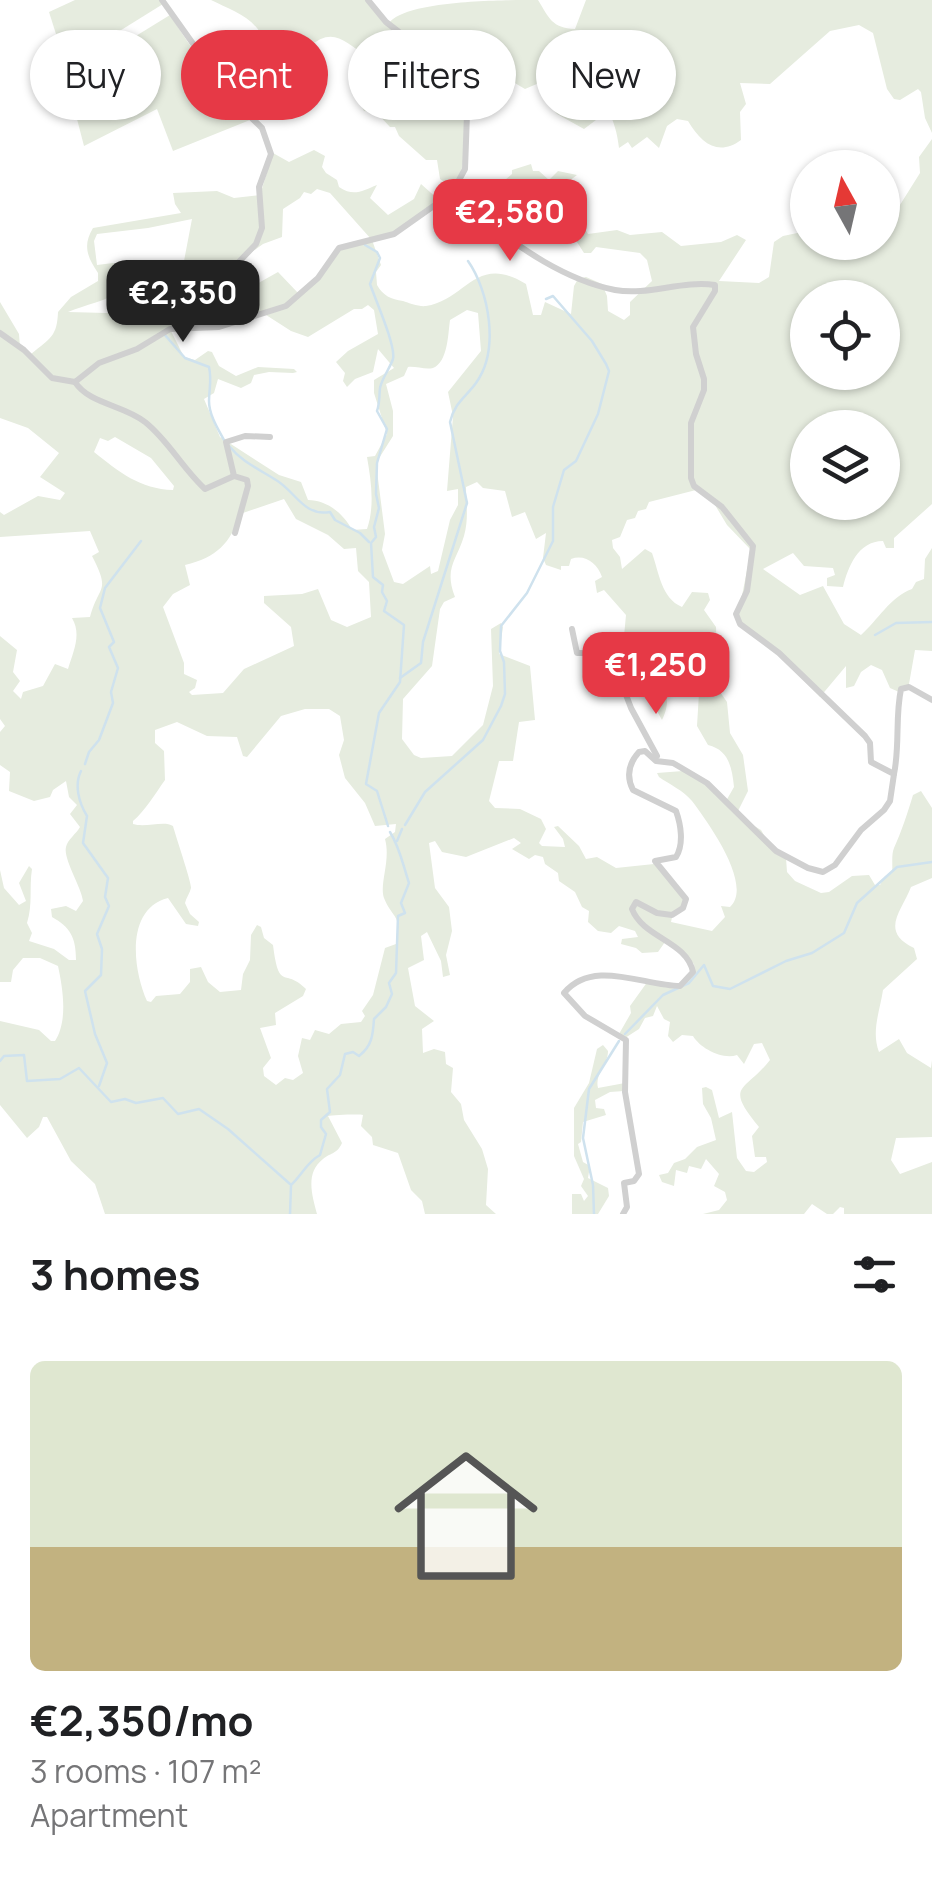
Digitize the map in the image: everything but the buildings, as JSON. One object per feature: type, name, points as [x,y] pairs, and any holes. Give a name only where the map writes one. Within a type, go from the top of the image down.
[{"type":"street","points":[[162,0],[233,100],[262,128],[272,154],[258,187],[262,228],[256,244],[234,268],[203,284],[195,306],[178,327]]},
{"type":"street","points":[[75,382],[108,358],[137,349],[162,332],[178,327],[230,324],[286,306],[318,278],[339,248],[394,234],[452,193],[465,169],[469,106],[463,74],[447,56],[386,22],[368,0]]},
{"type":"street","points":[[452,193],[528,255],[597,284],[616,290],[700,282],[715,285],[693,326],[704,390],[690,423],[690,466],[694,486],[722,507],[753,546],[747,592],[736,614],[740,624],[771,646],[865,736],[870,742],[871,762],[894,774]]},
{"type":"street","points":[[0,333],[52,378],[75,382],[86,394],[131,412],[146,423],[205,489],[234,476],[246,480],[248,486],[236,533]]},
{"type":"street","points":[[234,476],[226,442],[245,436],[270,436]]},
{"type":"street","points":[[572,629],[577,653],[598,653],[618,660],[627,697],[660,762]]},
{"type":"street","points":[[623,1214],[627,1207],[624,1183],[634,1181],[639,1174],[625,1092],[626,1040],[586,1016],[564,993],[576,983],[599,976],[621,975],[680,986],[692,977],[693,966],[689,958],[634,916],[636,902],[672,915],[683,908],[686,899],[654,862],[676,857],[680,851],[676,811],[633,790],[630,765],[639,752],[652,754],[660,762],[674,763],[707,782],[776,851],[823,872],[835,865],[861,830],[890,801],[898,753],[901,689],[909,687],[932,700]]},
{"type":"shaded area","points":[[75,0],[160,0],[163,4],[121,30],[55,30],[49,12]]},
{"type":"shaded area","points":[[211,0],[370,0],[389,23],[399,15],[435,6],[538,0],[556,24],[575,29],[586,0],[932,0],[932,133],[921,92],[918,89],[900,100],[894,99],[887,89],[873,33],[859,25],[830,31],[770,84],[740,83],[746,104],[740,112],[741,140],[718,147],[704,141],[688,121],[676,120],[676,30],[536,30],[536,84],[525,89],[516,84],[516,30],[348,30],[348,43],[328,38],[328,30],[258,30],[239,14]]},
{"type":"shaded area","points":[[170,15],[181,32],[181,120],[250,120],[173,151],[161,120],[161,30],[146,30]]},
{"type":"shaded area","points":[[77,120],[135,120],[84,146]]},
{"type":"shaded area","points":[[383,120],[468,120],[456,190],[440,179],[437,160],[426,160],[399,136],[395,127]]},
{"type":"shaded area","points":[[568,120],[596,120],[584,129]]},
{"type":"shaded area","points":[[612,120],[676,120],[667,126],[659,148],[647,137],[632,148],[628,142],[619,148]]},
{"type":"shaded area","points":[[932,139],[932,504],[894,538],[894,548],[886,548],[883,541],[861,550],[843,587],[827,586],[827,578],[835,575],[833,568],[804,566],[793,553],[763,569],[800,595],[823,586],[844,624],[861,635],[891,603],[924,579],[925,559],[932,548],[932,651],[915,650],[909,684],[899,692],[890,688],[882,670],[871,665],[861,672],[854,686],[846,688],[846,666],[820,697],[776,652],[737,621],[751,550],[727,525],[715,505],[696,490],[649,502],[635,518],[627,520],[620,537],[612,540],[622,569],[645,549],[652,553],[665,591],[682,607],[692,592],[708,593],[710,600],[704,610],[716,627],[718,689],[727,702],[730,733],[743,755],[748,791],[736,815],[761,830],[771,847],[786,858],[787,872],[795,881],[821,893],[852,876],[869,875],[875,885],[880,885],[892,873],[893,851],[913,795],[921,791],[932,808],[932,878],[911,887],[895,928],[903,941],[914,948],[917,959],[883,990],[876,1036],[879,1052],[899,1039],[907,1053],[931,1068],[932,1060],[932,1137],[896,1138],[891,1160],[900,1174],[932,1162],[932,1214],[844,1214],[840,1207],[827,1214],[812,1204],[804,1214],[703,1214],[719,1210],[727,1200],[725,1192],[714,1186],[719,1174],[706,1159],[701,1169],[689,1166],[687,1173],[676,1170],[674,1186],[662,1182],[659,1175],[668,1173],[674,1163],[716,1140],[703,1104],[702,1088],[706,1087],[712,1090],[719,1118],[732,1112],[737,1158],[746,1171],[754,1172],[767,1162],[766,1157],[755,1157],[752,1136],[759,1127],[740,1096],[746,1084],[770,1060],[762,1043],[754,1044],[744,1064],[737,1055],[712,1052],[693,1036],[682,1035],[673,1042],[668,1036],[670,1022],[657,1006],[653,1016],[645,1018],[639,1029],[625,1038],[619,1034],[631,1013],[630,1006],[648,981],[678,986],[695,971],[694,964],[665,942],[658,952],[642,953],[621,944],[622,939],[638,937],[635,931],[619,926],[611,933],[598,931],[588,922],[589,911],[582,907],[575,892],[559,881],[558,873],[545,864],[543,857],[535,855],[529,859],[512,849],[521,843],[514,838],[466,857],[442,852],[435,841],[429,843],[435,888],[449,907],[452,931],[446,955],[450,975],[443,977],[441,961],[427,932],[421,936],[424,960],[408,968],[415,1006],[434,1021],[422,1029],[423,1053],[434,1049],[445,1052],[446,1064],[453,1068],[451,1092],[461,1104],[464,1120],[482,1149],[488,1169],[486,1205],[496,1214],[425,1214],[422,1201],[411,1190],[398,1153],[373,1145],[372,1137],[361,1126],[363,1115],[357,1115],[328,1116],[342,1143],[314,1171],[311,1185],[317,1214],[105,1214],[95,1184],[71,1161],[47,1117],[27,1138],[0,1105],[0,1021],[39,1030],[55,1041],[62,1024],[63,1005],[58,966],[40,958],[23,958],[13,970],[11,982],[0,982],[0,870],[4,888],[19,905],[26,901],[19,883],[29,866],[32,869],[29,941],[54,949],[69,960],[76,960],[73,939],[68,929],[52,917],[51,909],[66,906],[76,911],[83,901],[66,852],[68,842],[80,827],[70,814],[77,805],[69,797],[66,781],[50,797],[34,801],[9,791],[10,772],[0,765],[0,732],[5,726],[0,719],[0,636],[17,650],[13,672],[20,681],[13,691],[21,699],[23,692],[43,686],[55,664],[68,669],[76,637],[72,618],[90,617],[102,583],[92,556],[99,552],[90,531],[0,537],[0,512],[4,515],[38,496],[60,500],[65,493],[40,477],[59,453],[28,428],[0,418],[0,302],[19,334],[20,347],[31,354],[52,336],[58,312],[71,297],[98,281],[87,246],[93,228],[181,213],[173,193],[217,191],[234,198],[260,195],[273,153],[289,162],[314,150],[325,156],[322,167],[344,190],[358,192],[377,185],[370,198],[388,215],[414,199],[421,184],[439,200],[398,231],[372,240],[381,265],[376,272],[377,285],[388,296],[426,306],[440,302],[472,281],[495,274],[526,284],[533,315],[541,315],[545,302],[571,314],[574,286],[578,279],[586,277],[602,284],[608,311],[624,320],[630,315],[630,302],[652,281],[647,260],[640,253],[596,247],[591,253],[584,253],[568,228],[564,213],[552,215],[528,230],[518,225],[500,230],[475,212],[491,200],[492,191],[512,170],[531,164],[533,171],[549,180],[558,171],[577,175],[560,188],[588,234],[617,230],[630,235],[662,232],[681,246],[721,242],[737,235],[746,240],[719,281],[759,283],[769,277],[774,242],[790,235],[790,260],[900,260],[900,205],[920,173],[919,157]],"holes":[[[317,189],[330,193],[371,239],[339,248],[319,277],[299,294],[278,272],[239,294],[201,300],[204,287],[263,244],[282,237],[283,209],[304,192],[311,194]],[[192,219],[184,261],[196,287],[184,315],[68,312],[122,290],[125,266],[97,265],[97,234]],[[368,305],[374,310],[378,334],[336,362],[345,373],[343,381],[347,387],[373,372],[378,349],[394,368],[374,380],[374,393],[387,434],[375,456],[367,457],[372,502],[367,529],[352,530],[334,509],[308,500],[301,482],[279,475],[220,437],[204,399],[214,393],[218,379],[241,388],[251,383],[254,375],[297,372],[258,367],[236,376],[219,366],[212,352],[195,360],[184,357],[170,329],[214,326],[263,313],[308,337],[354,309]],[[467,310],[478,313],[481,351],[448,392],[453,416],[447,491],[458,489],[458,505],[450,520],[438,571],[431,574],[430,566],[403,584],[394,582],[382,550],[385,534],[376,463],[393,436],[393,411],[386,384],[404,376],[408,367],[438,365],[450,320]],[[115,437],[151,458],[174,486],[173,490],[140,483],[94,452],[100,438],[108,441]],[[477,482],[483,488],[505,491],[512,517],[525,512],[536,539],[546,533],[546,565],[561,570],[561,566],[569,566],[571,559],[581,558],[597,568],[602,577],[595,581],[597,593],[604,590],[626,615],[623,647],[614,654],[619,660],[630,661],[640,679],[652,684],[652,702],[662,720],[667,702],[655,672],[654,640],[657,637],[689,641],[700,652],[697,668],[683,676],[683,688],[699,693],[697,726],[708,745],[725,755],[734,787],[726,801],[701,779],[683,771],[657,773],[692,801],[732,869],[736,897],[730,907],[721,906],[725,917],[712,931],[671,922],[673,913],[685,904],[685,895],[654,864],[616,868],[597,857],[586,859],[579,846],[558,826],[554,827],[565,847],[542,846],[539,843],[546,829],[541,819],[520,809],[495,808],[489,801],[499,761],[513,761],[519,722],[535,720],[530,666],[499,654],[501,623],[491,629],[493,686],[483,725],[452,756],[421,758],[402,739],[403,699],[432,666],[440,609],[455,597],[451,572],[466,529],[466,487]],[[284,499],[296,519],[328,535],[344,549],[356,548],[358,571],[369,582],[371,617],[347,627],[331,620],[318,589],[264,596],[264,603],[291,627],[294,646],[244,669],[223,693],[192,695],[189,692],[197,680],[184,674],[184,663],[163,607],[173,594],[190,585],[185,565],[206,558],[227,541],[240,514]],[[305,709],[329,709],[340,716],[344,740],[339,755],[345,778],[365,803],[375,826],[396,824],[395,832],[385,839],[383,892],[397,922],[398,934],[396,944],[385,948],[373,995],[362,1011],[365,1016],[361,1022],[341,1024],[329,1034],[315,1030],[310,1040],[302,1038],[298,1056],[303,1073],[276,1085],[264,1076],[263,1068],[271,1058],[260,1028],[276,1025],[275,1013],[303,996],[306,989],[281,974],[273,945],[264,938],[261,927],[257,925],[251,935],[250,960],[241,990],[220,992],[208,982],[201,967],[190,969],[190,982],[180,994],[156,996],[147,1001],[136,958],[139,927],[154,904],[168,898],[186,924],[198,926],[199,922],[185,903],[191,885],[173,826],[133,824],[165,780],[164,751],[155,743],[155,730],[177,722],[207,736],[237,737],[243,756],[247,757],[281,716]]]},
{"type":"shaded area","points":[[603,1045],[608,1051],[598,1088],[625,1083],[624,1091],[610,1092],[595,1100],[596,1108],[604,1109],[606,1115],[583,1122],[578,1144],[583,1162],[590,1166],[588,1178],[608,1188],[609,1196],[598,1214],[572,1214],[572,1194],[581,1194],[584,1201],[588,1196],[581,1186],[584,1179],[574,1156],[574,1108],[589,1083],[597,1049]]},
{"type":"waterway","points":[[365,245],[380,258],[370,284],[393,353],[381,384],[377,411],[387,429],[377,463],[379,508],[374,527],[376,537],[371,543],[373,577],[383,585],[387,601],[384,611],[404,625],[400,682],[379,713],[366,784],[377,791],[388,826]]},
{"type":"waterway","points":[[400,678],[421,663],[423,642],[467,503],[450,422],[483,370],[490,338],[486,304],[468,261]]},
{"type":"waterway","points":[[405,825],[425,792],[483,740],[501,706],[505,694],[501,626],[527,593],[553,541],[553,507],[564,470],[576,461],[598,414],[609,371],[606,364],[592,341],[553,296],[546,299]]},
{"type":"waterway","points":[[164,334],[185,358],[209,367],[209,406],[224,440]]},
{"type":"waterway","points":[[229,446],[306,507],[330,512],[335,520],[369,542]]},
{"type":"waterway","points":[[85,764],[113,703],[111,692],[118,668],[109,647],[114,642],[100,608],[105,588],[141,541]]},
{"type":"waterway","points":[[875,635],[896,623],[932,622]]},
{"type":"waterway","points":[[81,771],[78,794],[87,816],[83,843],[108,878],[105,897],[109,906],[97,934],[102,949],[101,975],[85,991],[95,1034],[107,1063],[99,1086]]},
{"type":"waterway","points":[[397,841],[402,829]]},
{"type":"waterway","points":[[291,1185],[320,1155],[326,1134],[321,1120],[330,1112],[327,1089],[340,1075],[345,1054],[353,1052],[359,1056],[367,1048],[374,1019],[392,994],[389,983],[396,973],[398,916],[405,913],[401,903],[409,883],[390,832]]},
{"type":"waterway","points":[[625,1034],[663,995],[689,983],[704,965],[713,986],[730,989],[786,961],[812,953],[844,933],[857,903],[897,867],[932,862]]},
{"type":"waterway","points":[[594,1214],[593,1185],[583,1138],[589,1089],[619,1041]]},
{"type":"waterway","points":[[0,1061],[4,1056],[24,1055],[27,1081],[60,1079],[79,1068],[111,1102],[163,1098],[178,1114],[199,1109],[228,1129],[290,1184]]},
{"type":"waterway","points":[[290,1214],[291,1186]]}]
